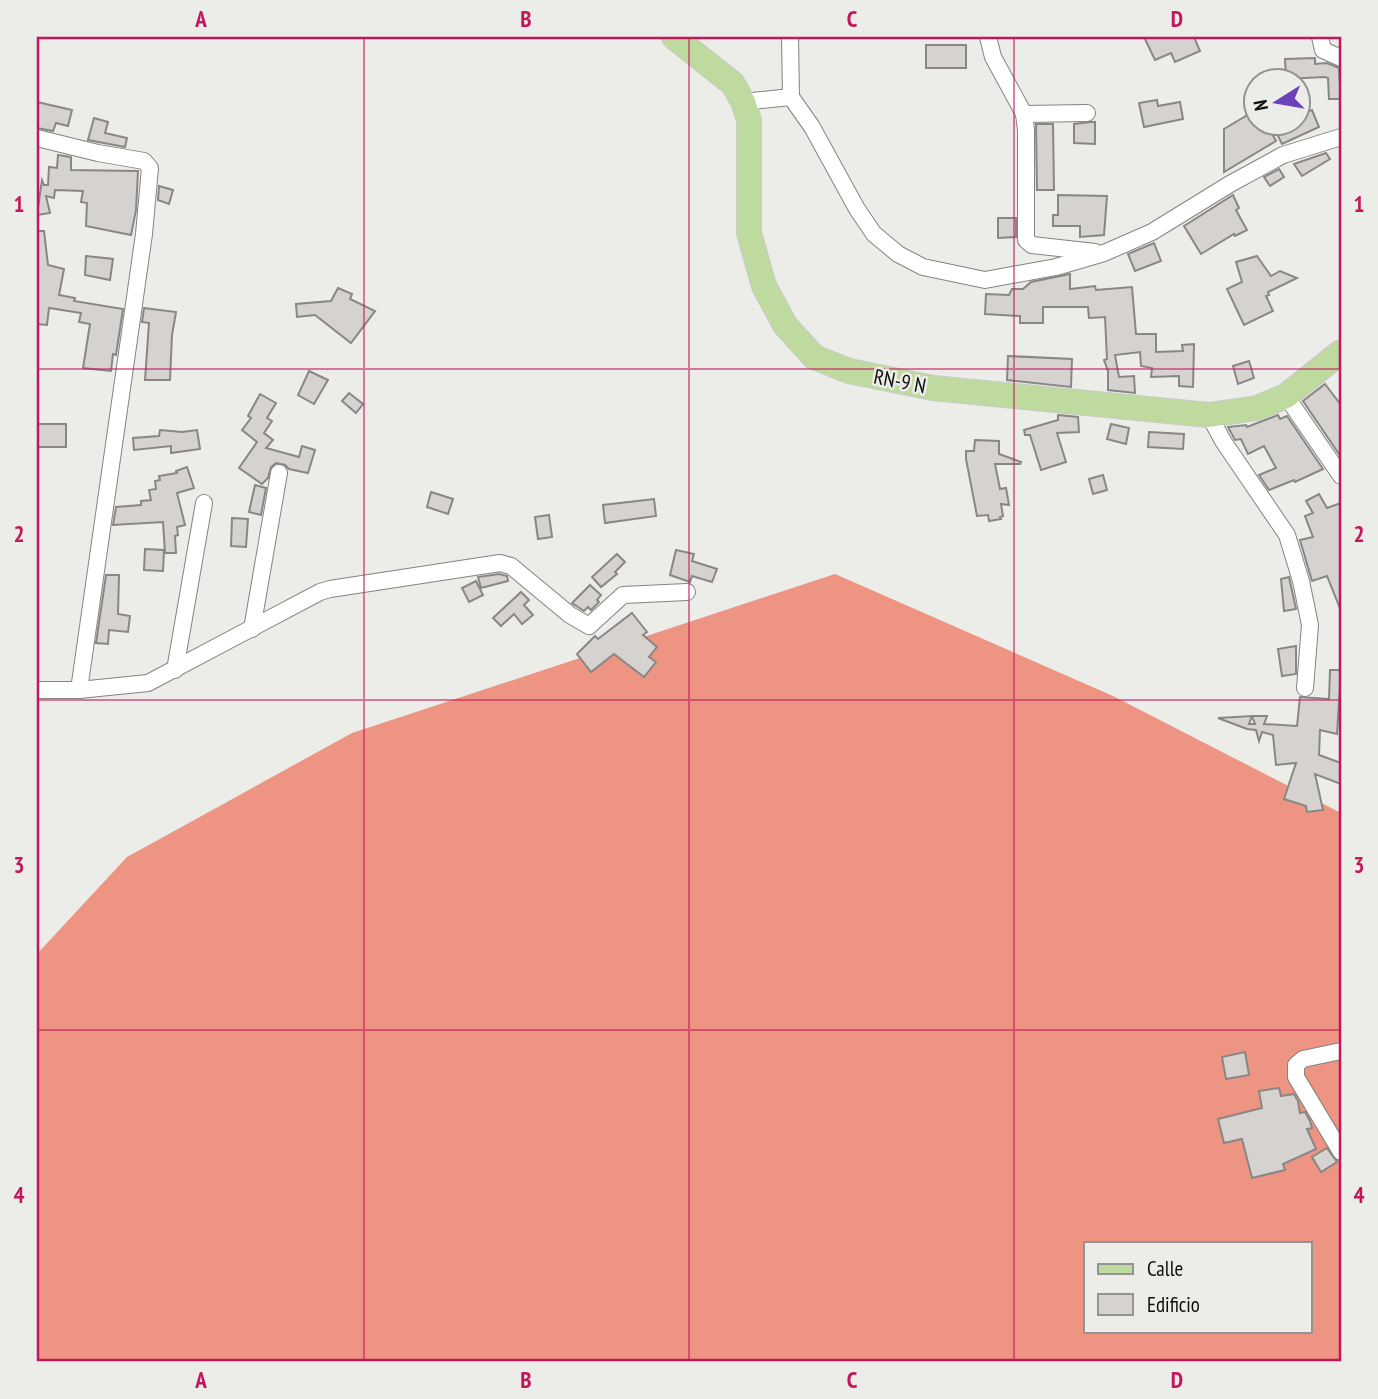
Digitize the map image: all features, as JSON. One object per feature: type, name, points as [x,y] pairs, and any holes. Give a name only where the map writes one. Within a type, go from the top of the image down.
[{"type":"main road","name":"RN-9 N","points":[[674,37],[733,84],[743,102],[749,120],[749,233],[764,286],[785,325],[814,357],[849,371],[933,388],[1209,415],[1257,408],[1286,396],[1341,352]]},
{"type":"street","points":[[790,37],[791,97],[813,127],[857,209],[874,234],[898,254],[923,267],[985,280],[1056,267],[1104,253],[1152,232],[1283,155],[1341,136]]},
{"type":"street","points":[[988,37],[993,57],[1024,114],[1026,240],[1032,245],[1104,253]]},
{"type":"street","points":[[1320,37],[1323,50],[1341,58]]},
{"type":"street","points":[[743,102],[791,97]]},
{"type":"street","points":[[1024,114],[1087,113]]},
{"type":"street","points":[[37,138],[145,161],[150,168],[144,234],[79,690]]},
{"type":"street","points":[[1286,396],[1341,476]]},
{"type":"street","points":[[1209,415],[1223,441],[1286,535],[1301,581],[1310,625],[1305,688]]},
{"type":"street","points":[[252,629],[279,473]]},
{"type":"street","points":[[175,670],[204,503]]},
{"type":"street","points":[[37,690],[79,690],[148,683],[320,592],[500,563],[511,566],[570,615],[589,626],[623,595],[687,592]]},
{"type":"street","points":[[1341,1051],[1303,1059],[1296,1065],[1296,1077],[1341,1152]]},
{"type":"shaded area","points":[[835,574],[1113,696],[1341,813],[1341,1362],[37,1362],[37,954],[127,857],[352,733]]},
{"type":"building","points":[[1144,37],[1194,37],[1200,51],[1175,62],[1171,53],[1155,60]]},
{"type":"building","points":[[926,45],[966,45],[966,68],[926,68]]},
{"type":"building","points":[[1315,58],[1315,64],[1327,63],[1339,68],[1341,99],[1329,99],[1328,78],[1312,78],[1312,66],[1285,66],[1285,59]]},
{"type":"building","points":[[1157,100],[1158,106],[1180,102],[1183,119],[1144,127],[1139,103]]},
{"type":"building","points":[[37,102],[72,110],[68,126],[56,123],[53,131],[37,128]]},
{"type":"building","points":[[1312,110],[1319,127],[1312,130]]},
{"type":"building","points":[[94,118],[108,122],[105,133],[127,138],[125,147],[88,140]]},
{"type":"building","points":[[1242,118],[1242,136],[1273,136],[1276,141],[1224,172],[1224,129]]},
{"type":"building","points":[[1095,122],[1095,144],[1074,143],[1074,124]]},
{"type":"building","points":[[1036,124],[1053,124],[1054,190],[1037,190]]},
{"type":"building","points":[[1278,136],[1299,136],[1282,144]]},
{"type":"building","points":[[1326,153],[1330,159],[1302,176],[1294,164]]},
{"type":"building","points":[[58,155],[71,157],[71,170],[138,171],[136,210],[131,235],[86,226],[87,203],[81,202],[83,191],[55,190],[54,198],[46,196],[50,213],[37,215],[42,180],[44,185],[48,185],[49,167],[57,168]]},
{"type":"building","points":[[1279,169],[1284,177],[1270,186],[1264,177]]},
{"type":"building","points":[[159,186],[173,190],[169,204],[158,200]]},
{"type":"building","points":[[1058,195],[1107,196],[1104,235],[1080,237],[1080,226],[1053,226],[1053,215],[1058,215]]},
{"type":"building","points":[[1233,195],[1239,208],[1236,210],[1247,230],[1235,236],[1234,234],[1201,254],[1184,226]]},
{"type":"building","points":[[998,218],[1016,218],[1016,237],[998,238]]},
{"type":"building","points":[[37,231],[44,231],[48,265],[64,269],[59,295],[75,298],[74,301],[123,309],[111,371],[83,368],[90,324],[79,322],[81,313],[49,308],[47,325],[37,324]]},
{"type":"building","points":[[1154,243],[1161,261],[1135,271],[1128,254]]},
{"type":"building","points":[[86,256],[113,259],[110,280],[85,275]]},
{"type":"building","points":[[1257,256],[1271,276],[1280,271],[1297,278],[1268,292],[1269,295],[1266,296],[1273,311],[1244,325],[1227,289],[1242,282],[1236,262]]},
{"type":"building","points":[[1070,274],[1070,289],[1095,286],[1096,290],[1132,287],[1136,334],[1156,334],[1156,352],[1183,351],[1182,345],[1194,344],[1193,387],[1179,386],[1179,376],[1151,377],[1152,368],[1141,366],[1140,352],[1115,355],[1119,377],[1134,376],[1135,393],[1108,390],[1108,371],[1104,360],[1107,359],[1105,317],[1089,318],[1088,307],[1043,307],[1043,323],[1020,323],[1020,316],[985,314],[986,294],[1009,295],[1012,289],[1023,289],[1031,282]]},
{"type":"building","points":[[338,288],[352,294],[350,299],[375,311],[351,343],[315,315],[297,317],[296,304],[331,301]]},
{"type":"building","points":[[144,308],[176,312],[170,380],[145,380],[149,323],[142,322]]},
{"type":"building","points":[[1008,356],[1072,359],[1071,387],[1007,380]]},
{"type":"building","points":[[1249,361],[1254,378],[1238,384],[1233,366]]},
{"type":"building","points":[[309,371],[328,380],[314,404],[298,395]]},
{"type":"building","points":[[1325,384],[1341,405],[1341,457],[1303,401]]},
{"type":"building","points":[[349,393],[363,404],[356,413],[342,401]]},
{"type":"building","points":[[260,394],[276,403],[267,418],[272,421],[264,433],[273,440],[266,448],[299,457],[302,446],[315,450],[308,473],[276,463],[262,484],[239,468],[257,442],[242,430],[251,418],[248,416]]},
{"type":"building","points":[[1058,415],[1078,417],[1079,432],[1057,433],[1066,462],[1041,470],[1030,435],[1025,435],[1024,430],[1058,420]]},
{"type":"building","points":[[1278,415],[1280,419],[1287,416],[1323,469],[1269,490],[1259,475],[1276,468],[1264,446],[1248,454],[1241,439],[1235,440],[1228,427],[1247,427]]},
{"type":"building","points":[[37,424],[66,424],[66,447],[37,447]]},
{"type":"building","points":[[1111,424],[1129,428],[1126,444],[1107,439]]},
{"type":"building","points":[[160,430],[197,430],[200,449],[171,453],[171,446],[134,450],[133,438],[159,436]]},
{"type":"building","points":[[1149,432],[1184,434],[1183,449],[1148,447]]},
{"type":"building","points":[[975,440],[999,441],[999,454],[1021,462],[995,464],[1000,489],[1006,488],[1009,505],[1001,504],[1001,519],[989,521],[988,515],[977,516],[966,459],[966,451],[974,451]]},
{"type":"building","points":[[187,467],[194,488],[177,493],[185,525],[177,527],[176,553],[165,553],[163,522],[113,525],[116,507],[141,505],[141,501],[151,500],[149,490],[156,489],[155,481],[160,480],[159,476],[177,473],[176,471]]},
{"type":"building","points":[[1103,475],[1107,490],[1093,494],[1089,479]]},
{"type":"building","points":[[255,485],[266,488],[261,515],[249,512]]},
{"type":"building","points":[[431,492],[453,499],[448,514],[427,507]]},
{"type":"building","points":[[1319,494],[1327,508],[1341,503],[1341,611],[1327,576],[1312,581],[1300,540],[1313,537],[1305,516],[1313,513],[1306,501]]},
{"type":"building","points":[[654,499],[656,516],[605,523],[603,505]]},
{"type":"building","points":[[549,515],[552,537],[538,539],[535,517]]},
{"type":"building","points":[[232,518],[248,519],[246,547],[231,546]]},
{"type":"building","points":[[145,549],[164,550],[163,571],[144,570]]},
{"type":"building","points":[[676,550],[694,554],[692,561],[717,569],[712,582],[692,576],[690,582],[670,575]]},
{"type":"building","points":[[617,554],[625,562],[615,572],[617,574],[601,587],[592,577]]},
{"type":"building","points":[[499,574],[507,576],[508,581],[481,588],[478,577]]},
{"type":"building","points":[[106,575],[119,575],[118,614],[130,616],[128,632],[109,630],[108,644],[96,643]]},
{"type":"building","points":[[1289,577],[1296,609],[1284,611],[1281,579]]},
{"type":"building","points":[[476,581],[483,595],[469,602],[462,588]]},
{"type":"building","points":[[590,585],[601,595],[597,600],[599,602],[591,610],[588,607],[584,611],[572,603]]},
{"type":"building","points":[[521,592],[529,600],[524,605],[533,615],[522,624],[514,614],[501,626],[493,618]]},
{"type":"building","points":[[632,613],[647,632],[643,635],[657,647],[649,657],[656,662],[644,677],[614,654],[591,672],[577,654],[595,636],[598,639]]},
{"type":"building","points":[[1296,646],[1296,674],[1282,676],[1278,649]]},
{"type":"building","points":[[1330,670],[1341,670],[1337,734],[1320,730],[1319,755],[1341,763],[1341,784],[1315,774],[1323,810],[1307,812],[1306,806],[1284,799],[1296,763],[1276,765],[1273,735],[1262,732],[1259,741],[1256,730],[1218,718],[1252,716],[1267,716],[1264,724],[1297,726],[1300,697],[1329,699]]},
{"type":"building","points":[[1245,1052],[1249,1075],[1226,1079],[1222,1057]]},
{"type":"building","points":[[1279,1088],[1281,1096],[1294,1094],[1300,1113],[1305,1112],[1312,1128],[1307,1129],[1316,1149],[1283,1164],[1285,1170],[1252,1178],[1242,1139],[1224,1143],[1218,1119],[1262,1108],[1259,1091]]},
{"type":"building","points":[[1327,1148],[1337,1162],[1321,1172],[1312,1157]]}]
